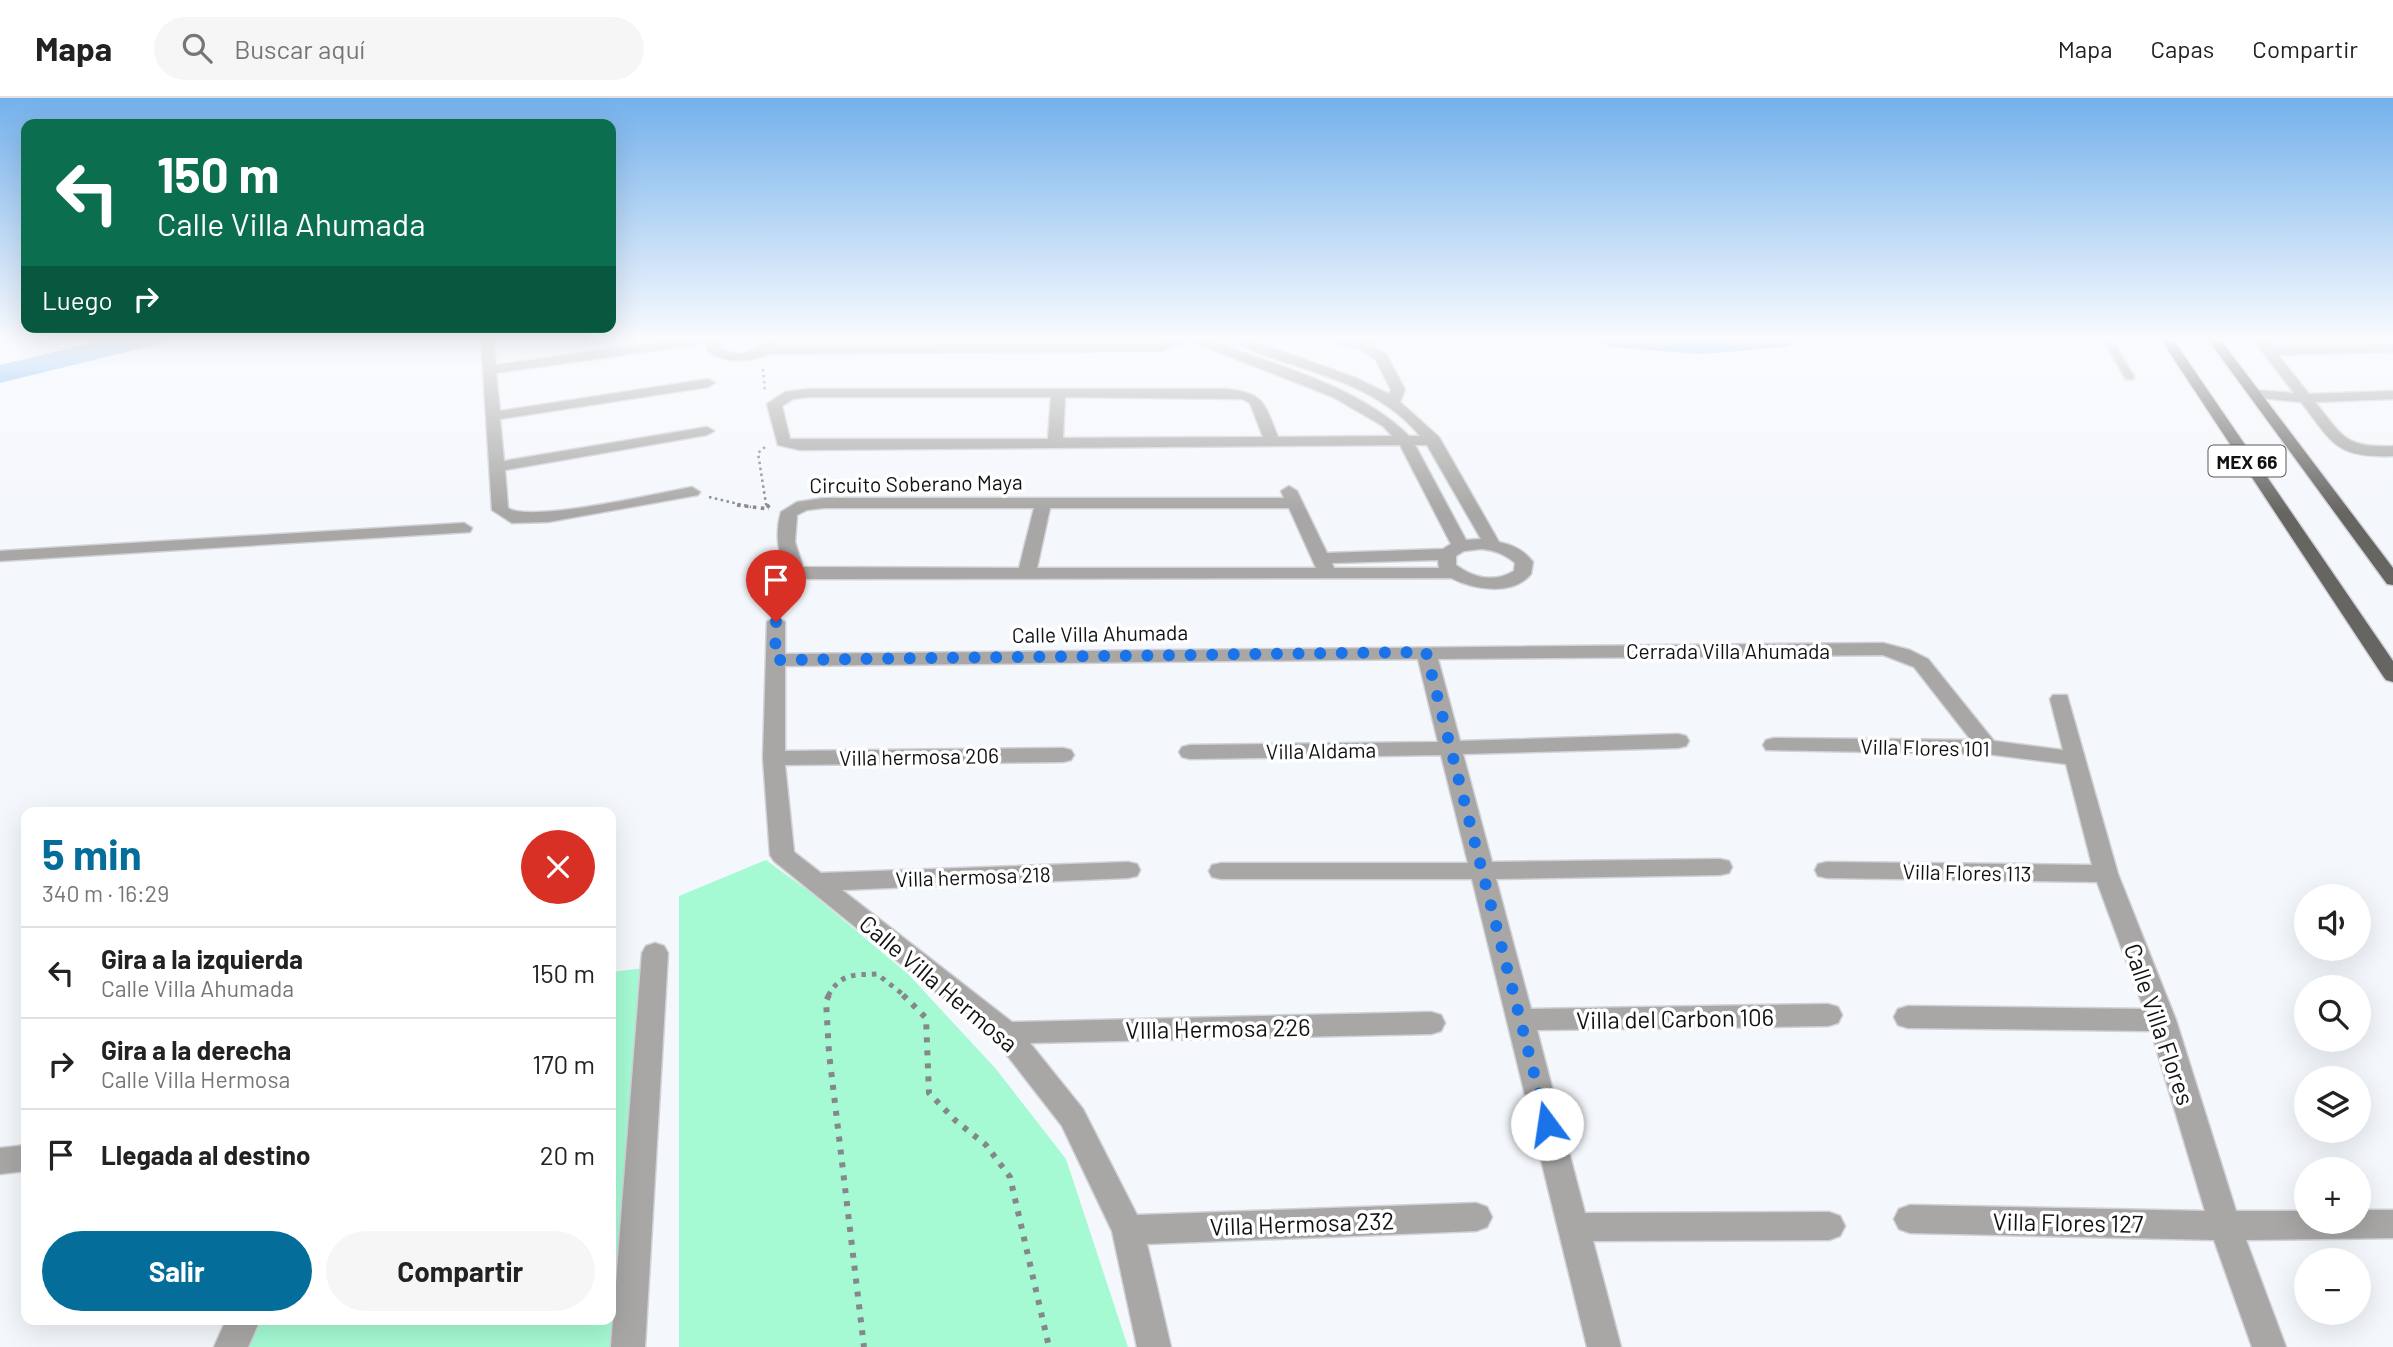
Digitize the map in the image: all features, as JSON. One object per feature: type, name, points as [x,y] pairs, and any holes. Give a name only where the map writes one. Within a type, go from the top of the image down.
[{"type":"main road","name":"MEX 66","points":[[2205,396],[2393,676]]},
{"type":"main road","name":"MEX 66","points":[[2257,396],[2393,580]]},
{"type":"street","points":[[492,396],[500,510],[512,519],[548,517],[692,492]]},
{"type":"street","points":[[493,416],[621,396]]},
{"type":"street","points":[[788,396],[774,404],[783,442],[800,445],[1430,436]]},
{"type":"street","points":[[1055,442],[1058,396]]},
{"type":"street","points":[[1247,396],[1256,401],[1271,439]]},
{"type":"street","points":[[1342,396],[1363,407],[1402,436],[1454,550],[1447,567],[1453,573]]},
{"type":"street","points":[[1384,396],[1393,401],[1430,436],[1492,545]]},
{"type":"street","points":[[1393,401],[1395,396]]},
{"type":"street","points":[[2285,396],[2381,396]]},
{"type":"street","points":[[2307,398],[2341,444],[2353,450],[2393,451]]},
{"type":"street","points":[[495,467],[707,431]]},
{"type":"street","name":"Circuito Soberano Maya","points":[[1323,565],[1291,497],[1043,504],[824,503],[803,506],[789,512],[785,522],[790,564],[796,571],[809,574],[1027,573],[1323,565],[1492,545],[1519,556],[1524,562],[1522,574],[1497,583],[1473,581],[1453,573],[1323,565]]},
{"type":"street","name":"Circuito Soberano Maya","points":[[1027,573],[1043,504]]},
{"type":"street","points":[[0,556],[464,528]]},
{"type":"street","name":"Calle Villa Hermosa","points":[[776,622],[774,758],[782,855],[1006,1033],[1073,1118],[1128,1230],[1154,1347]]},
{"type":"street","name":"Cerrada Villa Ahumada","points":[[1426,652],[1883,649],[1903,654],[1921,663],[1987,747]]},
{"type":"street","points":[[1426,652],[1604,1347]]},
{"type":"street","name":"Calle Villa Ahumada","points":[[775,660],[1426,652]]},
{"type":"street","name":"Calle Villa Flores","points":[[2060,699],[2106,874],[2162,1020],[2225,1226],[2269,1347]]},
{"type":"street","name":"Villa Aldama","points":[[1190,752],[1678,741]]},
{"type":"street","name":"Villa Flores 101","points":[[1774,746],[1987,747],[2075,758]]},
{"type":"street","name":"Villa hermosa 206","points":[[774,758],[1063,754]]},
{"type":"street","points":[[1221,870],[1482,871],[1720,867]]},
{"type":"street","name":"Villa hermosa 218","points":[[817,882],[1128,870]]},
{"type":"street","name":"Villa Flores 113","points":[[1827,870],[2106,874]]},
{"type":"street","points":[[628,1347],[655,953]]},
{"type":"street","name":"Villa del Carbon 106","points":[[1521,1020],[1828,1015]]},
{"type":"street","points":[[1908,1017],[2162,1020]]},
{"type":"street","name":"VIlla Hermosa 226","points":[[1006,1033],[1431,1023]]},
{"type":"street","points":[[0,1161],[21,1159]]},
{"type":"street","name":"Villa Hermosa 232","points":[[1128,1230],[1476,1217]]},
{"type":"street","name":"Villa Flores 127","points":[[1910,1219],[2225,1226],[2393,1224]]},
{"type":"street","points":[[1574,1227],[1829,1226]]},
{"type":"street","points":[[231,1347],[241,1325]]},
{"type":"path","points":[[769,396],[774,404]]},
{"type":"path","points":[[771,509],[766,504],[758,453],[764,447],[783,442]]},
{"type":"path","points":[[692,492],[730,504],[789,512]]},
{"type":"path","points":[[864,1347],[829,1053],[826,1001],[836,982],[853,975],[877,974],[910,1000],[926,1018],[929,1093],[956,1121],[986,1145],[1010,1177],[1049,1347]]},
{"type":"green space","points":[[766,860],[810,892],[908,974],[996,1069],[1066,1159],[1128,1347],[679,1347],[679,896]]},
{"type":"green space","points":[[653,967],[615,1347],[231,1347],[241,1325],[616,1325],[616,971]]},
{"type":"route","points":[[776,622],[775,660],[1426,652],[1547,1124]]}]
